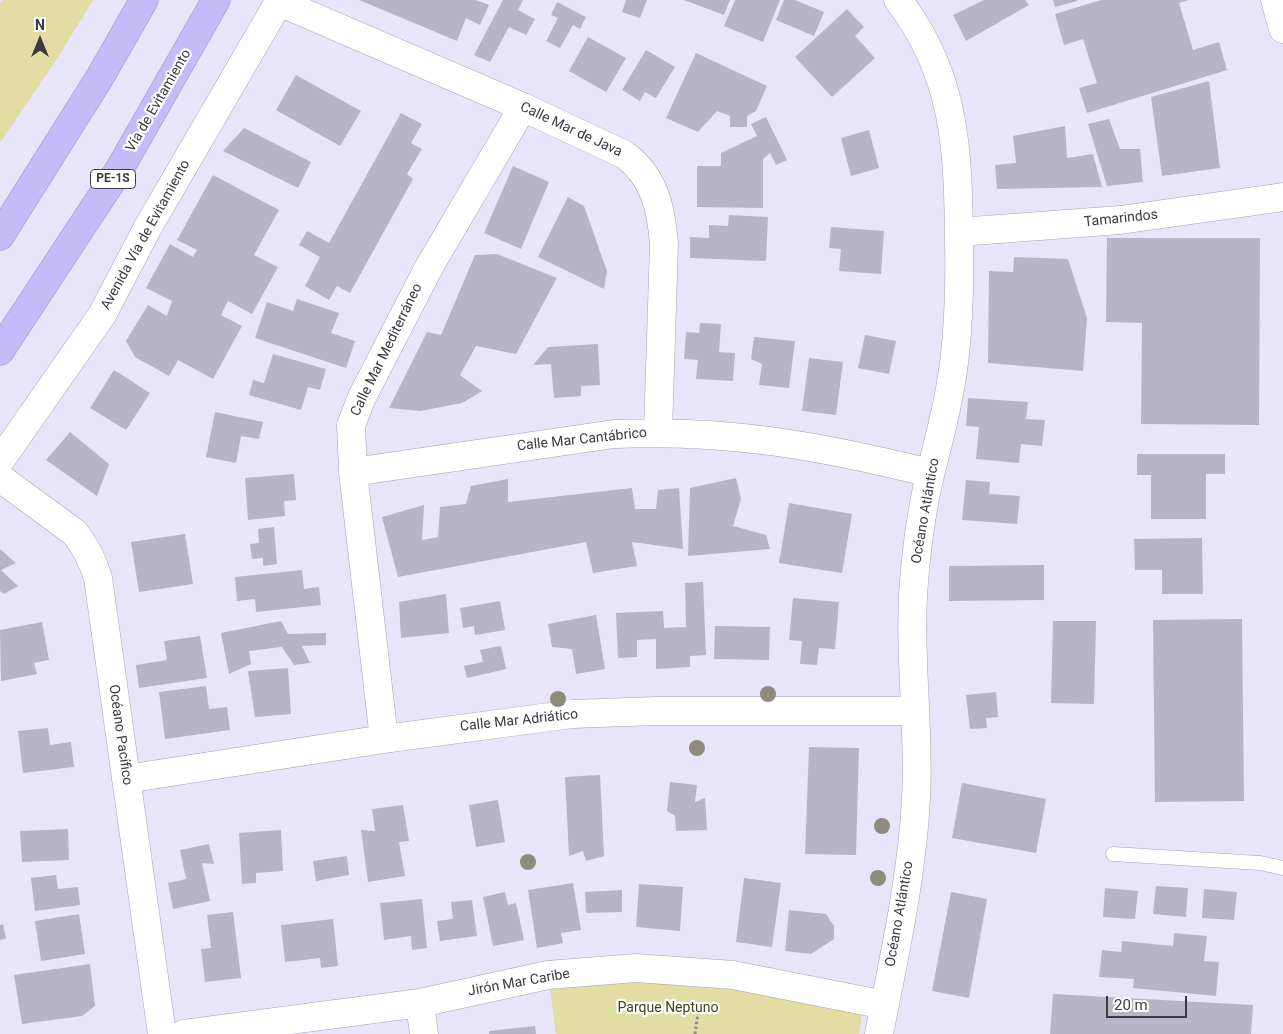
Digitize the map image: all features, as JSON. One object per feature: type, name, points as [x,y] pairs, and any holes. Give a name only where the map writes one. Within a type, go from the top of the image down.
[{"type":"highway","points":[[0,236],[94,86],[144,0]]},
{"type":"highway","name":"Vía de Evitamiento","points":[[0,351],[119,170],[216,0]]},
{"type":"street","name":"Océano Atlántico","points":[[879,1034],[914,833],[916,797],[913,597],[921,521],[930,473],[944,422],[956,343],[959,307],[958,165],[954,129],[946,95],[934,61],[922,37],[898,0]]},
{"type":"street","points":[[1275,0],[1283,29]]},
{"type":"street","name":"Calle Mar de Java","points":[[280,1],[523,107],[625,155],[638,165],[649,180],[656,196],[664,244],[658,432]]},
{"type":"street","name":"Avenida Vía de Evitamiento","points":[[0,461],[102,314],[148,227],[280,1]]},
{"type":"street","name":"Calle Mar Mediterráneo","points":[[384,738],[353,472],[351,425],[362,397],[429,267],[523,107]]},
{"type":"street","name":"Tamarindos","points":[[959,232],[1120,220],[1283,197]]},
{"type":"street","name":"Calle Mar Cantábrico","points":[[353,472],[614,434],[658,432],[772,440],[855,454],[930,473]]},
{"type":"street","name":"Océano Pacífico","points":[[0,478],[63,522],[75,533],[90,554],[98,578],[162,1034]]},
{"type":"street","name":"Calle Mar Adriático","points":[[126,779],[384,738],[572,714],[656,711],[915,711]]},
{"type":"street","name":"Jirón Mar Caribe","points":[[184,1034],[420,1003],[548,975],[636,968],[703,971],[733,975],[885,1005]]},
{"type":"street","points":[[420,1003],[424,1034]]},
{"type":"lane","points":[[1113,854],[1260,863],[1283,868]]},
{"type":"path","points":[[695,1034],[703,971]]},
{"type":"green space","points":[[3,0],[93,0],[57,59],[0,143],[0,3]]},
{"type":"green space","name":"Parque Neptuno","points":[[652,981],[731,987],[862,1012],[859,1034],[556,1034],[550,988]]},
{"type":"building","points":[[359,0],[476,0],[489,5],[480,25],[466,18],[457,41]]},
{"type":"building","points":[[503,0],[523,0],[518,10],[535,19],[526,35],[509,27],[490,62],[474,55]]},
{"type":"building","points":[[626,0],[647,0],[640,18],[622,12]]},
{"type":"building","points":[[684,0],[730,0],[724,15]]},
{"type":"building","points":[[735,0],[780,0],[763,42],[724,26]]},
{"type":"building","points":[[784,0],[795,0],[824,12],[814,36],[776,20]]},
{"type":"building","points":[[984,0],[1025,0],[1029,5],[966,41],[953,15]]},
{"type":"building","points":[[1053,0],[1077,0],[1077,1],[1055,7]]},
{"type":"building","points":[[1101,0],[1188,0],[1179,3],[1193,50],[1219,42],[1227,70],[1087,113],[1079,88],[1097,83],[1083,39],[1064,45],[1055,14]]},
{"type":"building","points":[[557,2],[586,17],[580,29],[573,25],[560,48],[546,41],[558,18],[551,15]]},
{"type":"building","points":[[847,9],[864,27],[855,36],[875,58],[832,97],[795,57]]},
{"type":"building","points":[[588,37],[626,58],[606,92],[569,71]]},
{"type":"building","points":[[646,50],[675,67],[656,98],[645,92],[640,101],[622,90]]},
{"type":"building","points":[[696,53],[767,86],[756,111],[747,116],[747,127],[730,127],[730,116],[717,111],[698,132],[666,118]]},
{"type":"building","points":[[296,75],[361,111],[340,146],[276,110]]},
{"type":"building","points":[[1209,81],[1220,168],[1162,176],[1151,97]]},
{"type":"building","points":[[401,113],[422,124],[411,143],[422,149],[407,174],[413,179],[350,293],[337,286],[329,300],[305,286],[320,257],[299,245],[307,231],[329,243]]},
{"type":"building","points":[[766,117],[787,160],[776,165],[770,153],[763,159],[763,208],[697,207],[697,166],[721,166],[721,153],[757,136],[751,124]]},
{"type":"building","points":[[1109,119],[1120,149],[1140,149],[1143,182],[1107,186],[1088,124]]},
{"type":"building","points":[[1065,126],[1067,158],[1093,154],[1102,187],[997,189],[995,165],[1016,163],[1013,136]]},
{"type":"building","points":[[244,128],[311,162],[298,188],[223,151]]},
{"type":"building","points":[[869,130],[879,168],[851,176],[841,138]]},
{"type":"building","points":[[513,166],[549,182],[521,249],[484,233]]},
{"type":"building","points":[[213,175],[279,210],[254,255],[278,267],[252,314],[228,301],[221,315],[242,326],[213,379],[178,360],[169,376],[135,357],[126,341],[148,305],[167,316],[172,301],[146,288],[170,244],[193,257],[197,250],[177,240]]},
{"type":"building","points":[[568,197],[584,206],[607,271],[604,289],[538,257]]},
{"type":"building","points":[[729,215],[768,217],[766,261],[690,258],[690,237],[709,238],[709,225],[728,226]]},
{"type":"building","points":[[831,227],[884,231],[881,274],[839,271],[841,249],[829,248]]},
{"type":"building","points":[[1107,238],[1260,238],[1259,425],[1141,424],[1142,323],[1106,322]]},
{"type":"building","points":[[497,254],[557,278],[516,354],[476,346],[460,375],[482,391],[462,403],[420,411],[389,408],[427,332],[441,335],[475,255]]},
{"type":"building","points":[[1014,257],[1068,259],[1087,318],[1083,371],[988,363],[989,271],[1013,272]]},
{"type":"building","points":[[297,299],[339,313],[331,333],[355,341],[346,368],[255,338],[267,302],[293,311]]},
{"type":"building","points":[[700,323],[721,324],[719,352],[735,353],[733,381],[696,379],[698,360],[684,359],[686,332],[699,333]]},
{"type":"building","points":[[865,335],[896,341],[889,374],[858,368]]},
{"type":"building","points":[[754,337],[795,341],[789,388],[759,385],[762,364],[751,359]]},
{"type":"building","points":[[598,344],[600,385],[581,386],[581,396],[554,398],[551,364],[533,365],[548,347]]},
{"type":"building","points":[[273,354],[326,369],[320,390],[308,387],[301,410],[249,395],[253,380],[264,383]]},
{"type":"building","points":[[809,358],[843,362],[836,415],[802,411]]},
{"type":"building","points":[[114,370],[150,393],[126,430],[90,408]]},
{"type":"building","points":[[968,398],[1028,402],[1026,419],[1045,420],[1042,446],[1021,444],[1019,463],[976,459],[979,427],[966,426]]},
{"type":"building","points":[[215,412],[263,422],[259,439],[241,436],[236,463],[206,457]]},
{"type":"building","points":[[70,432],[109,464],[97,496],[46,460]]},
{"type":"building","points":[[1137,454],[1225,454],[1225,474],[1206,474],[1206,519],[1151,519],[1151,475],[1137,475]]},
{"type":"building","points":[[294,474],[296,500],[284,501],[285,516],[248,520],[245,478]]},
{"type":"building","points":[[736,478],[741,499],[733,526],[766,535],[770,549],[688,556],[690,488]]},
{"type":"building","points":[[508,479],[508,502],[632,488],[635,509],[656,509],[658,490],[679,488],[683,549],[632,542],[637,566],[593,573],[586,542],[398,577],[382,517],[424,505],[422,540],[438,537],[440,507],[466,504],[471,486]]},
{"type":"building","points":[[966,480],[990,482],[989,494],[1020,496],[1017,524],[962,520]]},
{"type":"building","points":[[789,503],[852,514],[842,573],[779,563]]},
{"type":"building","points":[[274,527],[277,564],[263,566],[263,558],[252,559],[250,544],[259,543],[258,529]]},
{"type":"building","points":[[185,534],[193,584],[139,592],[131,542]]},
{"type":"building","points":[[1202,538],[1203,594],[1162,594],[1162,570],[1135,570],[1134,539]]},
{"type":"building","points":[[0,549],[16,563],[1,570],[18,586],[4,594],[0,591]]},
{"type":"building","points":[[1044,565],[1044,600],[949,601],[949,566]]},
{"type":"building","points":[[302,570],[304,589],[319,587],[321,605],[256,612],[255,599],[237,601],[235,577]]},
{"type":"building","points":[[703,582],[706,655],[690,656],[690,667],[656,669],[656,639],[637,640],[637,657],[618,658],[616,613],[663,611],[664,628],[686,627],[685,583]]},
{"type":"building","points":[[446,594],[449,633],[401,638],[399,602]]},
{"type":"building","points":[[793,598],[839,602],[835,649],[819,648],[817,665],[800,664],[802,641],[789,640]]},
{"type":"building","points":[[500,601],[505,630],[475,635],[474,626],[463,628],[460,608]]},
{"type":"building","points":[[596,615],[605,669],[576,674],[572,649],[552,647],[548,624]]},
{"type":"building","points":[[1242,619],[1244,801],[1155,802],[1153,620]]},
{"type":"building","points":[[281,621],[288,634],[326,633],[326,645],[302,646],[310,663],[294,665],[282,647],[249,651],[251,664],[229,674],[221,633]]},
{"type":"building","points":[[1053,621],[1096,621],[1094,704],[1051,703]]},
{"type":"building","points":[[42,622],[49,660],[34,663],[37,674],[1,681],[0,630]]},
{"type":"building","points":[[715,626],[770,627],[769,660],[714,659]]},
{"type":"building","points":[[200,636],[207,678],[139,688],[136,665],[167,660],[164,641]]},
{"type":"building","points":[[501,646],[506,669],[467,678],[464,666],[483,662],[480,650]]},
{"type":"building","points":[[288,668],[291,714],[255,717],[248,671]]},
{"type":"building","points":[[206,686],[209,709],[227,707],[230,730],[165,739],[159,692]]},
{"type":"building","points":[[996,692],[998,717],[986,718],[987,728],[970,729],[966,695]]},
{"type":"building","points":[[48,728],[50,745],[71,742],[74,767],[23,773],[18,731]]},
{"type":"building","points":[[809,747],[859,748],[856,855],[805,854]]},
{"type":"building","points":[[600,775],[604,856],[586,861],[583,851],[569,856],[565,777]]},
{"type":"building","points":[[670,782],[697,785],[695,802],[705,798],[707,830],[676,831],[675,816],[667,811]]},
{"type":"building","points":[[962,783],[1046,799],[1036,853],[952,838]]},
{"type":"building","points":[[498,800],[505,842],[476,847],[469,805]]},
{"type":"building","points":[[403,805],[409,841],[399,842],[405,876],[368,882],[361,830],[375,831],[372,809]]},
{"type":"building","points":[[68,829],[69,860],[22,862],[20,831]]},
{"type":"building","points":[[281,830],[283,871],[256,873],[256,883],[242,884],[239,833]]},
{"type":"building","points":[[209,844],[214,864],[202,863],[210,901],[173,909],[168,883],[186,879],[180,850]]},
{"type":"building","points":[[347,856],[349,875],[316,881],[313,861]]},
{"type":"building","points":[[56,875],[58,889],[78,887],[80,905],[35,911],[31,878]]},
{"type":"building","points":[[744,878],[781,883],[772,947],[736,942]]},
{"type":"building","points":[[573,883],[581,930],[561,933],[563,943],[537,948],[528,890]]},
{"type":"building","points":[[639,884],[683,887],[680,931],[636,927]]},
{"type":"building","points":[[1156,886],[1188,888],[1186,917],[1153,914]]},
{"type":"building","points":[[1105,888],[1138,891],[1135,919],[1103,917]]},
{"type":"building","points":[[1204,889],[1237,892],[1234,920],[1202,918]]},
{"type":"building","points":[[622,890],[622,912],[586,913],[585,892]]},
{"type":"building","points":[[505,892],[508,905],[516,903],[524,940],[493,946],[483,897]]},
{"type":"building","points":[[951,892],[987,899],[969,998],[932,991]]},
{"type":"building","points":[[422,899],[427,948],[412,950],[411,936],[384,940],[380,903]]},
{"type":"building","points":[[472,900],[477,936],[440,941],[437,921],[453,919],[451,902]]},
{"type":"building","points":[[789,910],[826,914],[834,926],[834,939],[811,954],[785,951]]},
{"type":"building","points":[[233,912],[241,978],[205,982],[201,949],[211,948],[207,915]]},
{"type":"building","points":[[79,914],[85,954],[41,961],[35,921]]},
{"type":"building","points":[[333,919],[338,966],[321,968],[320,958],[285,962],[281,925]]},
{"type":"building","points":[[3,924],[6,939],[0,940],[0,925]]},
{"type":"building","points":[[1174,933],[1207,936],[1204,961],[1219,962],[1216,996],[1133,988],[1134,979],[1099,977],[1102,950],[1121,952],[1122,941],[1173,946]]},
{"type":"building","points":[[90,964],[95,1006],[82,1016],[22,1024],[14,975]]},
{"type":"building","points":[[1053,994],[1253,1005],[1251,1034],[1050,1034]]},
{"type":"building","points":[[535,1026],[536,1034],[489,1034],[489,1031]]}]
